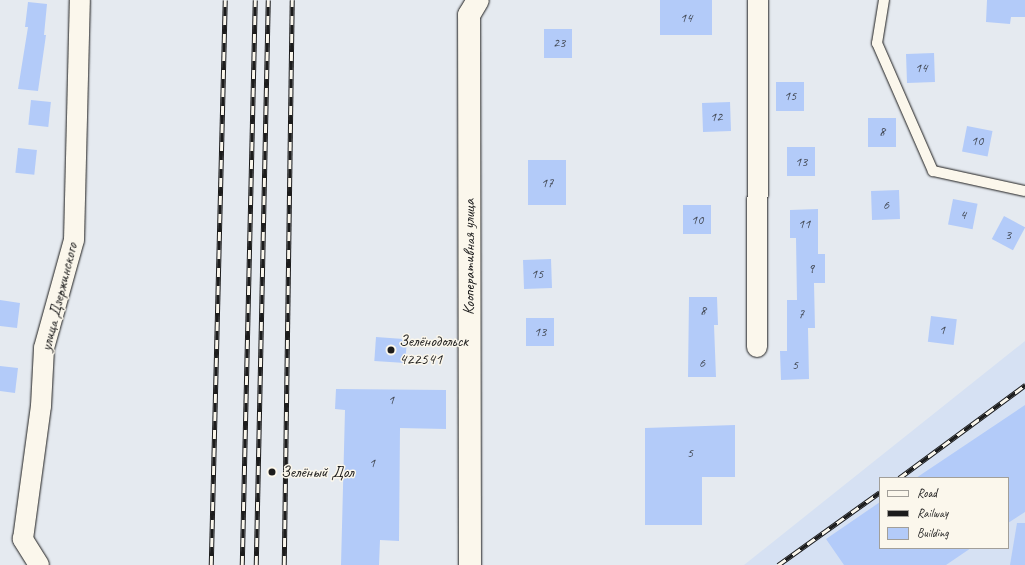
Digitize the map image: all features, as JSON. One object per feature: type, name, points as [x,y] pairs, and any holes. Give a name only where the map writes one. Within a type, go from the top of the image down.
[{"type":"street","name":"улица Дзержинского","points":[[39,565],[23,539],[41,406],[44,348],[74,240],[80,0]]},
{"type":"street","name":"Кооперативная улица","points":[[470,565],[469,15],[478,0]]},
{"type":"street","points":[[757,347],[758,0]]},
{"type":"lane","points":[[884,0],[877,43],[933,171],[1025,191]]},
{"type":"shaded area","points":[[1025,341],[1025,565],[744,565]]},
{"type":"building","points":[[660,0],[712,0],[712,35],[660,35]]},
{"type":"building","points":[[987,0],[1025,0],[1025,17],[1011,17],[1010,24],[986,22]]},
{"type":"building","points":[[28,2],[47,4],[44,35],[46,35],[38,91],[18,89],[28,27],[25,27]]},
{"type":"building","points":[[544,29],[572,29],[572,58],[544,58]]},
{"type":"building","points":[[934,53],[935,82],[907,83],[906,54]]},
{"type":"building","points":[[776,82],[804,82],[804,111],[776,111]]},
{"type":"building","points":[[31,100],[51,102],[48,127],[28,125]]},
{"type":"building","points":[[730,102],[731,131],[703,132],[702,103]]},
{"type":"building","points":[[868,118],[896,118],[896,147],[868,147]]},
{"type":"building","points":[[967,126],[993,131],[988,156],[962,152]]},
{"type":"building","points":[[787,147],[815,147],[815,176],[787,176]]},
{"type":"building","points":[[18,148],[37,150],[34,175],[15,173]]},
{"type":"building","points":[[528,160],[566,160],[566,205],[528,205]]},
{"type":"building","points":[[899,190],[900,219],[872,220],[871,191]]},
{"type":"building","points":[[953,199],[978,204],[973,229],[948,225]]},
{"type":"building","points":[[683,205],[711,205],[711,234],[683,234]]},
{"type":"building","points":[[818,209],[818,254],[825,254],[825,283],[814,283],[815,328],[808,328],[809,379],[781,380],[780,351],[787,351],[787,300],[797,300],[796,238],[790,238],[790,210]]},
{"type":"building","points":[[1004,216],[1025,227],[1013,250],[992,239]]},
{"type":"building","points":[[551,259],[552,288],[524,289],[523,260]]},
{"type":"building","points":[[689,297],[717,297],[718,325],[714,325],[716,377],[688,377]]},
{"type":"building","points":[[0,300],[20,303],[17,328],[0,326]]},
{"type":"building","points":[[931,316],[957,319],[954,345],[928,342]]},
{"type":"building","points":[[526,318],[554,318],[554,346],[526,346]]},
{"type":"building","points":[[376,337],[407,339],[405,363],[374,361]]},
{"type":"building","points":[[0,366],[18,368],[15,393],[0,391]]},
{"type":"building","name":"Зелёный Дол","points":[[336,389],[446,390],[446,429],[400,428],[399,541],[380,540],[379,565],[341,565],[345,410],[335,409]]},
{"type":"building","points":[[1025,405],[1025,512],[1009,522],[1009,477],[917,477]]},
{"type":"building","points":[[735,425],[735,477],[702,477],[702,525],[645,525],[645,428]]},
{"type":"building","points":[[879,503],[879,549],[970,549],[946,565],[844,565],[826,539]]},
{"type":"building","points":[[1017,523],[1025,523],[1025,565],[1010,565]]},
{"type":"railway","points":[[211,565],[225,0]]},
{"type":"railway","points":[[242,565],[255,0]]},
{"type":"railway","points":[[256,565],[268,0]]},
{"type":"railway","points":[[284,565],[292,0]]},
{"type":"railway","points":[[900,477],[1025,385]]},
{"type":"railway","points":[[778,565],[879,493]]},
{"type":"place","name":"Зелёнодольск 422541","points":[[391,350]]},
{"type":"place","name":"Зелёный Дол","points":[[272,472]]}]
